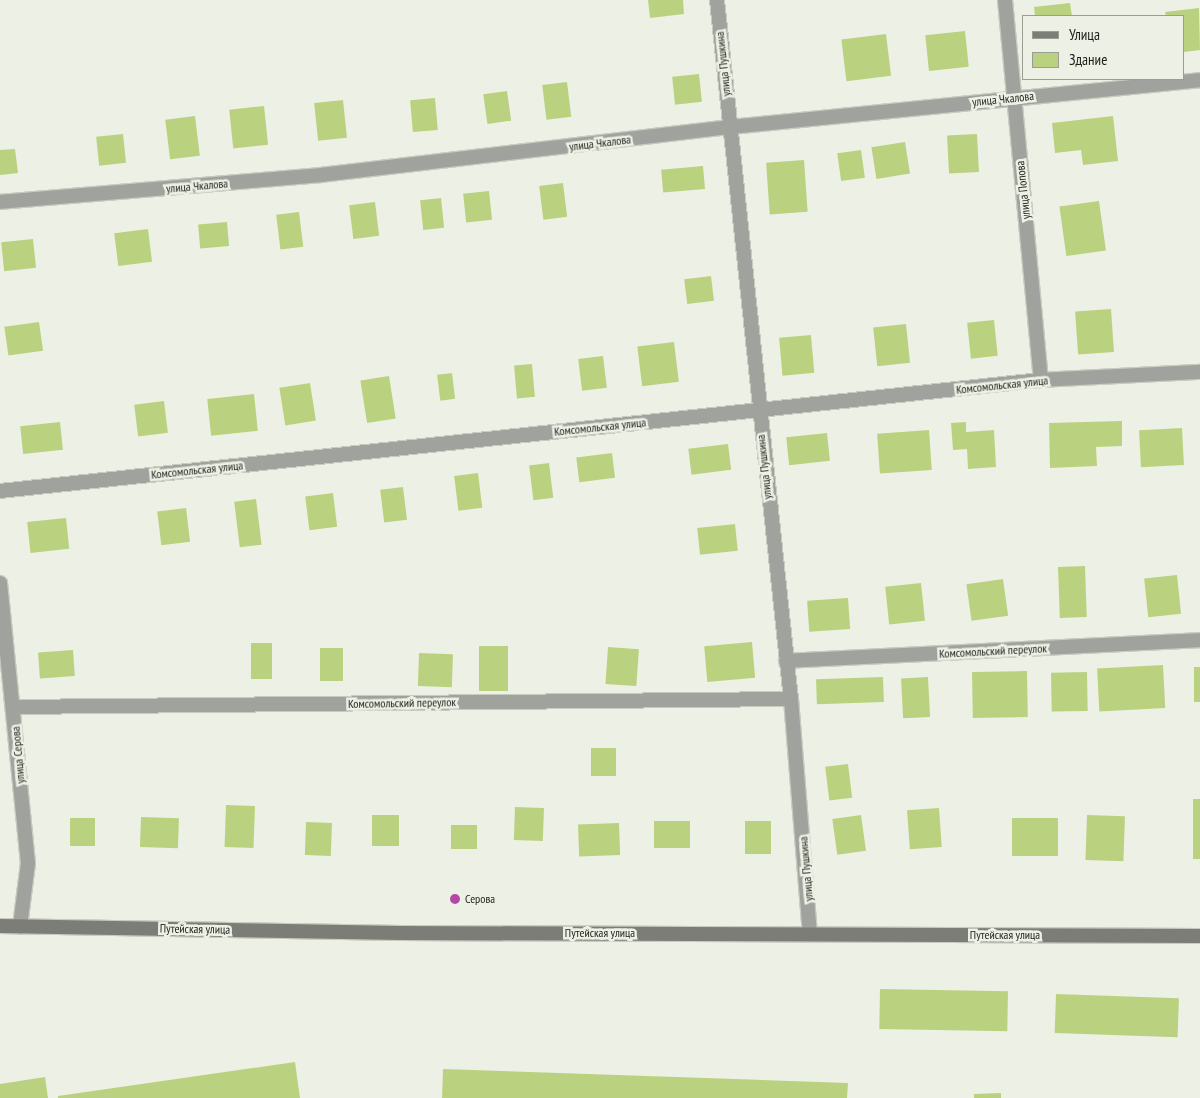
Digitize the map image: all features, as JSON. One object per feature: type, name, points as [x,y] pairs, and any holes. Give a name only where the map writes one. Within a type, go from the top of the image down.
[{"type":"main road","name":"Путейская улица","points":[[0,926],[1200,936]]},
{"type":"street","name":"улица Пушкина","points":[[717,0],[758,410],[791,699],[810,933]]},
{"type":"street","name":"улица Попова","points":[[1005,0],[1041,380]]},
{"type":"street","name":"улица Чкалова","points":[[0,202],[321,175],[730,127],[1200,80]]},
{"type":"street","name":"Комсомольская улица","points":[[0,491],[1041,380],[1200,372]]},
{"type":"street","name":"улица Серова","points":[[0,583],[28,863],[20,926]]},
{"type":"street","name":"Комсомольский переулок","points":[[786,661],[1200,640]]},
{"type":"street","name":"Комсомольский переулок","points":[[13,707],[791,699]]},
{"type":"building","points":[[648,0],[683,0],[684,14],[650,18]]},
{"type":"building","points":[[1070,3],[1072,15],[1035,15],[1034,7]]},
{"type":"building","points":[[1199,8],[1200,50],[1185,52],[1185,15],[1166,15],[1165,12]]},
{"type":"building","points":[[965,31],[969,67],[929,71],[925,35]]},
{"type":"building","points":[[886,34],[891,76],[846,81],[841,39]]},
{"type":"building","points":[[699,74],[702,102],[675,105],[672,77]]},
{"type":"building","points":[[567,82],[571,117],[546,120],[542,85]]},
{"type":"building","points":[[507,91],[511,121],[487,124],[483,94]]},
{"type":"building","points":[[435,98],[438,130],[413,132],[410,100]]},
{"type":"building","points":[[343,100],[347,138],[318,141],[314,103]]},
{"type":"building","points":[[264,106],[268,145],[233,148],[229,110]]},
{"type":"building","points":[[195,116],[200,156],[170,159],[165,120]]},
{"type":"building","points":[[1113,116],[1118,161],[1083,165],[1081,150],[1055,153],[1052,123]]},
{"type":"building","points":[[123,134],[126,163],[99,166],[96,137]]},
{"type":"building","points":[[977,134],[979,172],[949,174],[947,136]]},
{"type":"building","points":[[905,142],[910,174],[876,179],[871,147]]},
{"type":"building","points":[[15,149],[18,173],[0,175],[0,150]]},
{"type":"building","points":[[861,150],[865,178],[841,181],[837,153]]},
{"type":"building","points":[[804,160],[808,212],[770,215],[766,163]]},
{"type":"building","points":[[703,166],[705,189],[663,193],[661,170]]},
{"type":"building","points":[[563,183],[567,217],[543,220],[539,186]]},
{"type":"building","points":[[489,191],[492,220],[466,223],[463,194]]},
{"type":"building","points":[[441,198],[444,228],[423,230],[420,200]]},
{"type":"building","points":[[1099,201],[1106,251],[1066,256],[1059,207]]},
{"type":"building","points":[[375,202],[379,236],[353,239],[349,205]]},
{"type":"building","points":[[299,212],[303,247],[280,250],[276,215]]},
{"type":"building","points":[[227,222],[229,246],[200,248],[198,225]]},
{"type":"building","points":[[148,229],[152,262],[118,266],[114,233]]},
{"type":"building","points":[[33,239],[36,268],[4,271],[1,242]]},
{"type":"building","points":[[711,276],[714,301],[687,304],[684,279]]},
{"type":"building","points":[[1111,309],[1114,352],[1078,354],[1075,312]]},
{"type":"building","points":[[994,320],[998,356],[971,359],[967,323]]},
{"type":"building","points":[[39,322],[43,351],[8,356],[4,327]]},
{"type":"building","points":[[906,324],[910,363],[877,366],[873,327]]},
{"type":"building","points":[[811,335],[814,373],[782,376],[779,338]]},
{"type":"building","points":[[674,342],[679,382],[642,386],[637,347]]},
{"type":"building","points":[[603,356],[607,388],[582,391],[578,359]]},
{"type":"building","points":[[532,364],[535,397],[517,398],[514,366]]},
{"type":"building","points":[[452,373],[455,399],[440,401],[437,375]]},
{"type":"building","points":[[389,376],[396,418],[367,423],[360,381]]},
{"type":"building","points":[[310,383],[316,421],[285,425],[279,388]]},
{"type":"building","points":[[254,394],[258,431],[211,436],[207,399]]},
{"type":"building","points":[[164,401],[168,433],[138,436],[134,405]]},
{"type":"building","points":[[1122,421],[1122,446],[1096,447],[1097,466],[1050,468],[1049,423]]},
{"type":"building","points":[[60,422],[63,450],[23,454],[20,426]]},
{"type":"building","points":[[966,422],[966,432],[994,430],[996,467],[968,469],[967,449],[953,450],[951,423]]},
{"type":"building","points":[[1182,428],[1184,465],[1141,467],[1139,430]]},
{"type":"building","points":[[929,430],[932,470],[880,474],[877,434]]},
{"type":"building","points":[[827,433],[830,461],[789,465],[786,437]]},
{"type":"building","points":[[728,444],[731,470],[691,475],[688,449]]},
{"type":"building","points":[[612,453],[615,478],[579,482],[576,457]]},
{"type":"building","points":[[549,463],[553,498],[533,500],[529,465]]},
{"type":"building","points":[[478,473],[482,508],[458,511],[454,476]]},
{"type":"building","points":[[403,487],[407,520],[384,523],[380,490]]},
{"type":"building","points":[[333,493],[337,527],[309,530],[305,496]]},
{"type":"building","points":[[256,499],[262,545],[240,547],[234,502]]},
{"type":"building","points":[[186,508],[190,542],[161,545],[157,512]]},
{"type":"building","points":[[66,518],[69,549],[30,553],[27,522]]},
{"type":"building","points":[[735,524],[738,551],[700,555],[697,528]]},
{"type":"building","points":[[1085,566],[1087,617],[1060,618],[1058,567]]},
{"type":"building","points":[[1177,575],[1181,614],[1148,617],[1144,578]]},
{"type":"building","points":[[1003,579],[1008,616],[972,621],[966,584]]},
{"type":"building","points":[[921,583],[925,621],[889,625],[885,587]]},
{"type":"building","points":[[848,598],[850,629],[809,632],[807,601]]},
{"type":"building","points":[[752,642],[755,678],[707,682],[704,646]]},
{"type":"building","points":[[251,643],[272,643],[272,679],[251,679]]},
{"type":"building","points":[[479,646],[508,646],[508,691],[479,691]]},
{"type":"building","points":[[608,647],[639,649],[636,686],[605,684]]},
{"type":"building","points":[[320,648],[343,648],[343,681],[320,681]]},
{"type":"building","points":[[73,650],[75,676],[40,678],[38,652]]},
{"type":"building","points":[[419,653],[453,654],[452,687],[418,686]]},
{"type":"building","points":[[1163,665],[1165,708],[1099,711],[1097,668]]},
{"type":"building","points":[[1194,667],[1200,667],[1200,702],[1194,702]]},
{"type":"building","points":[[1027,671],[1028,717],[973,718],[972,672]]},
{"type":"building","points":[[1087,672],[1088,711],[1052,712],[1051,673]]},
{"type":"building","points":[[883,677],[884,702],[817,704],[816,679]]},
{"type":"building","points":[[928,677],[930,717],[903,718],[901,678]]},
{"type":"building","points":[[591,748],[616,748],[616,776],[591,776]]},
{"type":"building","points":[[848,764],[852,798],[829,801],[825,767]]},
{"type":"building","points":[[1193,799],[1200,799],[1200,859],[1193,859]]},
{"type":"building","points":[[226,805],[255,806],[254,848],[225,847]]},
{"type":"building","points":[[515,807],[544,808],[543,841],[514,840]]},
{"type":"building","points":[[939,808],[942,847],[910,849],[907,810]]},
{"type":"building","points":[[372,815],[399,815],[399,846],[372,846]]},
{"type":"building","points":[[861,815],[866,851],[837,855],[832,819]]},
{"type":"building","points":[[1087,815],[1125,816],[1123,861],[1085,860]]},
{"type":"building","points":[[141,817],[179,818],[178,848],[140,847]]},
{"type":"building","points":[[70,818],[95,818],[95,846],[70,846]]},
{"type":"building","points":[[1012,818],[1058,818],[1058,856],[1012,856]]},
{"type":"building","points":[[654,821],[690,821],[690,848],[654,848]]},
{"type":"building","points":[[745,821],[771,821],[771,854],[745,854]]},
{"type":"building","points":[[306,822],[332,823],[331,856],[305,855]]},
{"type":"building","points":[[619,823],[620,855],[579,856],[578,824]]},
{"type":"building","points":[[451,825],[477,825],[477,849],[451,849]]},
{"type":"building","points":[[880,989],[1008,991],[1007,1031],[879,1029]]},
{"type":"building","points":[[1056,994],[1179,998],[1178,1037],[1055,1033]]},
{"type":"building","points":[[295,1062],[300,1098],[58,1098],[58,1096]]},
{"type":"building","points":[[443,1069],[848,1083],[847,1098],[442,1098]]},
{"type":"building","points":[[45,1077],[48,1098],[0,1098],[0,1084]]},
{"type":"building","points":[[1001,1093],[1001,1098],[974,1098],[974,1094]]},
{"type":"place","name":"Серова","points":[[455,899]]}]
